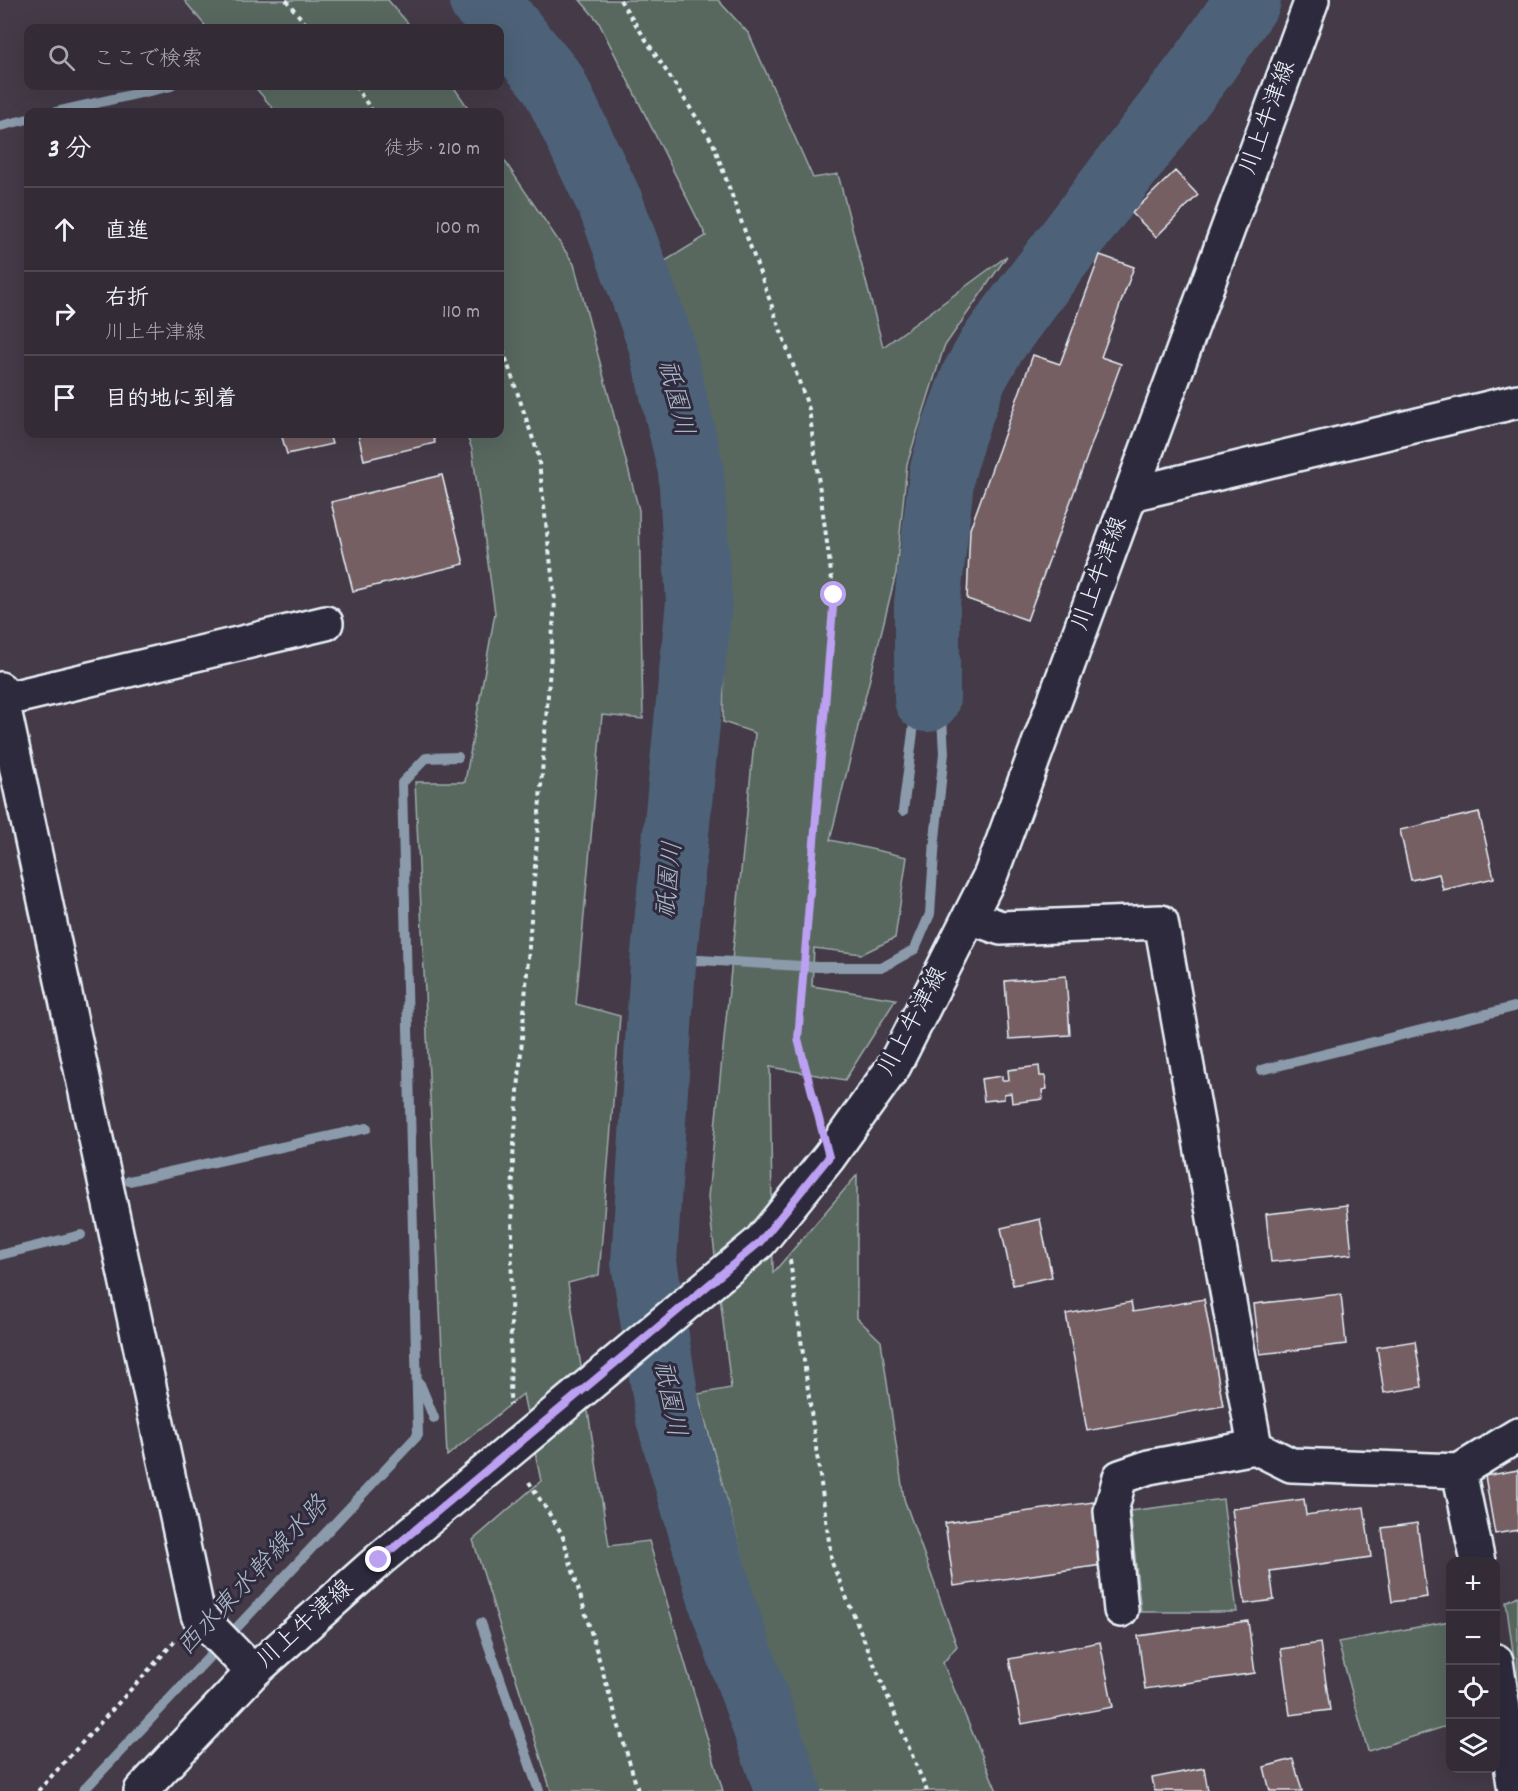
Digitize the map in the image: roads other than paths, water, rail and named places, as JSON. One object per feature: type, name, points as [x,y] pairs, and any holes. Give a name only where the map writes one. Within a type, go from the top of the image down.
[{"type":"street","name":"川上牛津線","points":[[141,1791],[253,1672],[379,1560],[760,1242],[829,1157],[894,1066],[991,874],[1312,0]]},
{"type":"street","points":[[1131,494],[1518,402]]},
{"type":"street","points":[[253,1672],[198,1615],[1,697],[326,623]]},
{"type":"street","points":[[970,917],[1001,928],[1161,922],[1255,1447]]},
{"type":"street","points":[[1121,1610],[1111,1511],[1120,1477],[1149,1467],[1255,1447],[1292,1466],[1459,1471],[1518,1435]]},
{"type":"street","points":[[1459,1471],[1477,1557]]},
{"type":"street","points":[[1497,1665],[1515,1791]]},
{"type":"waterway","name":"祇園川","points":[[482,0],[497,14],[553,83],[611,205],[661,343],[691,470],[699,602],[663,964],[644,1262],[669,1419],[724,1609],[788,1791]]},
{"type":"waterway","points":[[927,699],[927,603],[942,473],[953,433],[974,377],[992,345],[1207,60],[1248,0]]},
{"type":"waterway","points":[[74,108],[153,90]]},
{"type":"waterway","points":[[0,126],[24,120]]},
{"type":"waterway","points":[[663,964],[700,960],[818,967],[883,967],[915,949],[930,914],[944,753],[942,718],[927,699],[915,716],[903,811]]},
{"type":"waterway","name":"西水東水幹線水路","points":[[83,1791],[418,1435],[402,783],[426,758],[458,757]]},
{"type":"waterway","points":[[1261,1070],[1514,1007]]},
{"type":"waterway","points":[[129,1181],[367,1128]]},
{"type":"waterway","points":[[0,1255],[81,1235]]},
{"type":"waterway","points":[[420,1384],[434,1418]]},
{"type":"waterway","points":[[481,1623],[539,1791]]}]
